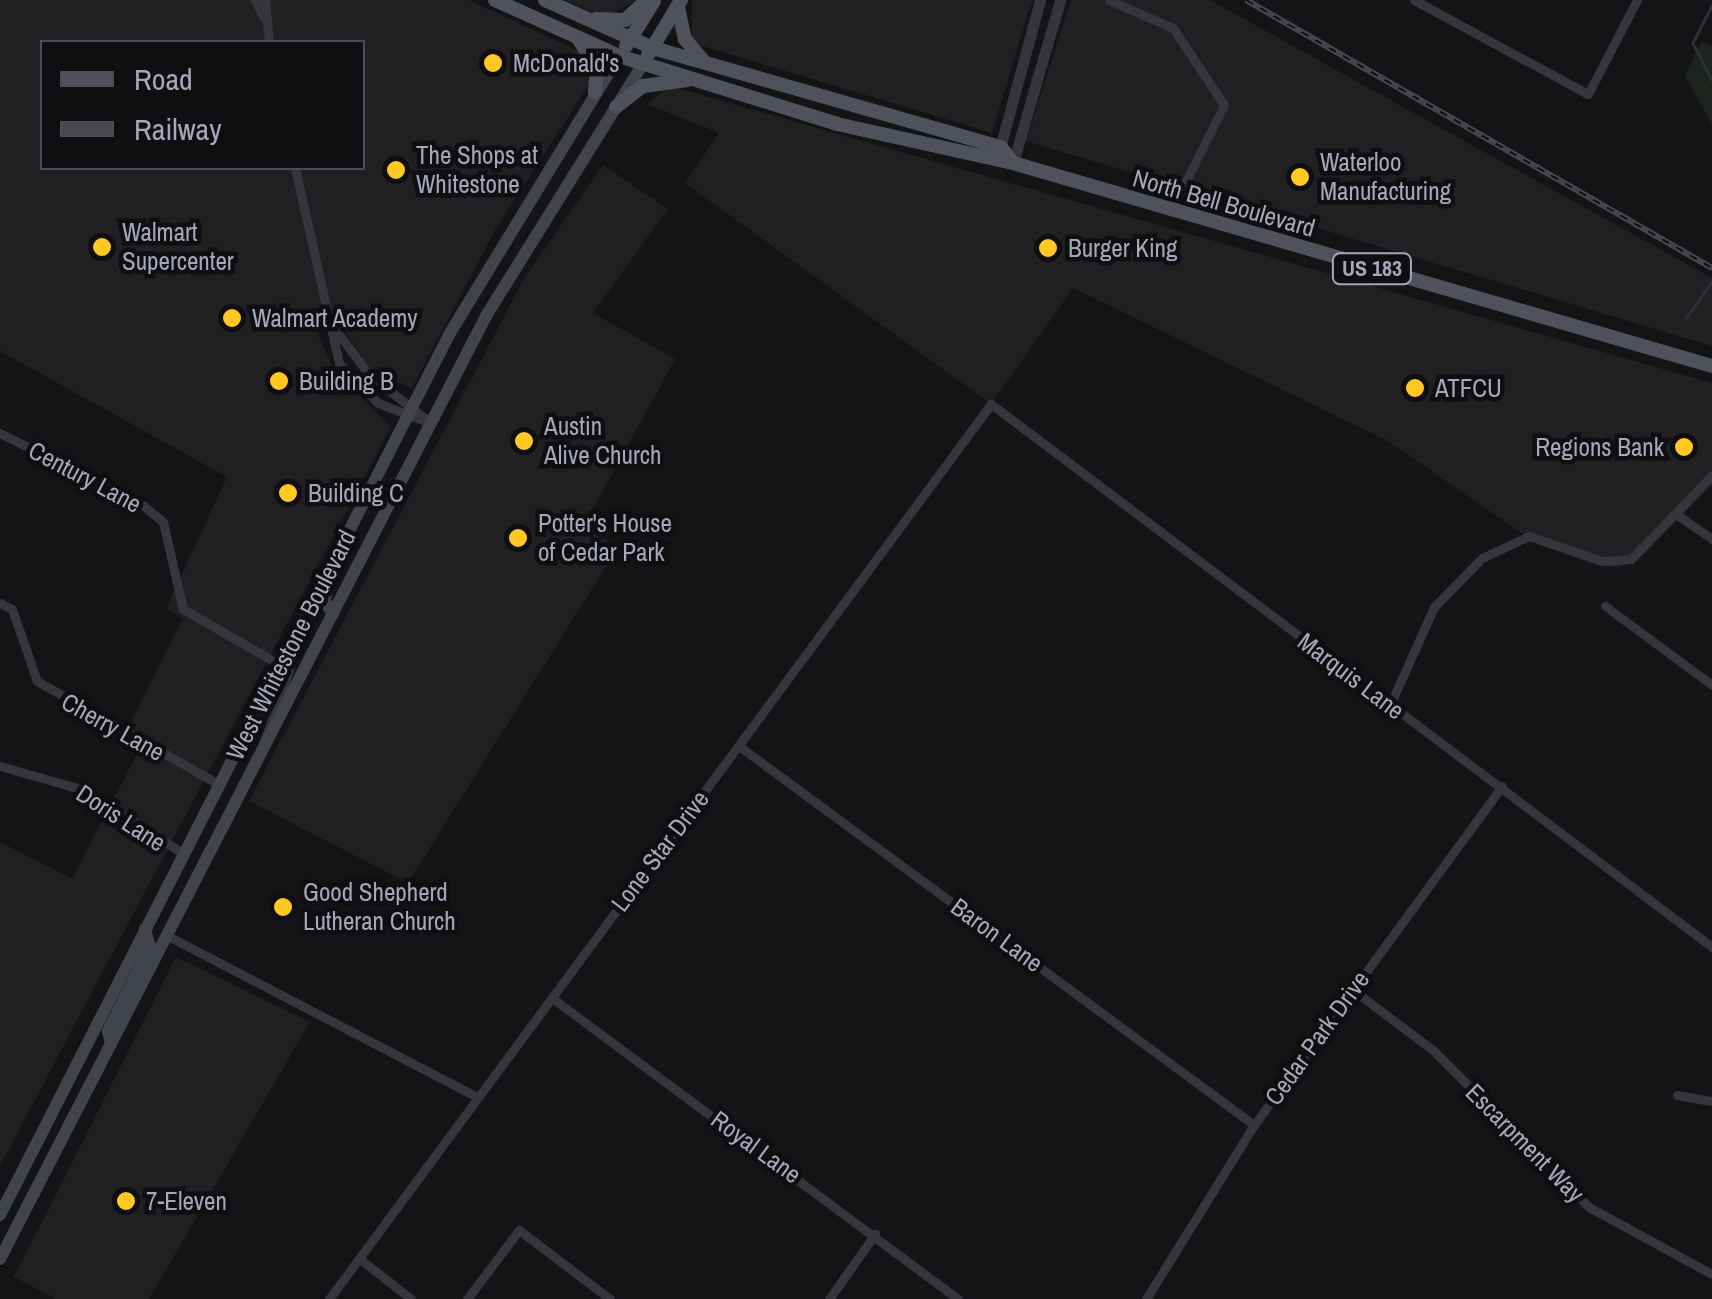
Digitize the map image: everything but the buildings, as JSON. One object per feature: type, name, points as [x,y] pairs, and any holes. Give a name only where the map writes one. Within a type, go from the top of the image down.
[{"type":"main road","name":"North Bell Boulevard","points":[[495,0],[619,56],[692,79],[995,164],[1013,163],[1712,366]]},
{"type":"main road","points":[[545,0],[630,40],[708,66],[1000,147],[1013,163]]},
{"type":"main road","points":[[574,13],[625,20],[651,0]]},
{"type":"main road","points":[[619,56],[651,0]]},
{"type":"main road","points":[[680,3],[685,40],[708,66]]},
{"type":"main road","points":[[643,64],[680,3]]},
{"type":"main road","points":[[575,36],[597,68],[594,92]]},
{"type":"main road","name":"West Whitestone Boulevard","points":[[0,1215],[6,1188],[201,822],[347,530],[494,252],[619,56]]},
{"type":"main road","name":"West Whitestone Boulevard","points":[[0,1259],[510,272],[643,64]]},
{"type":"main road","points":[[616,107],[642,86],[692,79]]},
{"type":"main road","points":[[333,614],[324,600],[347,530]]},
{"type":"main road","points":[[168,936],[160,917],[201,822]]},
{"type":"main road","points":[[111,1044],[108,1030],[150,947],[144,929]]},
{"type":"main road","points":[[6,1188],[30,1199]]},
{"type":"street","points":[[255,0],[265,20]]},
{"type":"street","points":[[265,0],[270,40]]},
{"type":"street","points":[[995,164],[1040,0]]},
{"type":"street","points":[[1013,163],[1060,0]]},
{"type":"street","points":[[1109,0],[1172,28],[1224,105],[1172,211]]},
{"type":"street","points":[[1414,0],[1588,94],[1636,0]]},
{"type":"street","points":[[294,170],[339,364],[405,419],[430,422]]},
{"type":"street","points":[[325,314],[369,375],[414,404],[430,422]]},
{"type":"street","name":"Marquis Lane","points":[[991,404],[1712,947]]},
{"type":"street","name":"Lone Star Drive","points":[[329,1299],[991,404]]},
{"type":"street","name":"Century Lane","points":[[0,433],[144,506],[163,522],[184,609],[279,663]]},
{"type":"street","points":[[1390,706],[1434,607],[1482,558],[1530,536],[1620,562],[1676,514],[1712,475]]},
{"type":"street","points":[[1676,514],[1712,539]]},
{"type":"street","name":"Cherry Lane","points":[[0,603],[12,609],[37,681],[218,784]]},
{"type":"street","points":[[1605,606],[1712,686]]},
{"type":"street","points":[[259,756],[288,681],[279,663]]},
{"type":"street","name":"Baron Lane","points":[[739,746],[1254,1125]]},
{"type":"street","name":"Doris Lane","points":[[0,766],[84,790],[184,854]]},
{"type":"street","name":"Cedar Park Drive","points":[[1146,1299],[1254,1125],[1502,786]]},
{"type":"street","points":[[168,936],[477,1097]]},
{"type":"street","name":"Escarpment Way","points":[[1353,990],[1433,1050],[1588,1207],[1712,1274]]},
{"type":"street","name":"Royal Lane","points":[[552,998],[876,1234],[958,1299]]},
{"type":"street","points":[[1677,1094],[1712,1101]]},
{"type":"street","points":[[466,1299],[519,1230],[610,1299]]},
{"type":"street","points":[[829,1299],[876,1234]]},
{"type":"street","points":[[360,1259],[411,1299]]},
{"type":"shaded area","points":[[0,0],[469,0],[583,53],[592,80],[495,230],[412,388],[372,372],[339,322],[314,326],[335,372],[391,427],[0,1166],[0,842],[72,879],[140,748],[123,739],[183,619],[166,609],[227,477],[0,351]]},
{"type":"shaded area","points":[[565,0],[639,0],[603,17]]},
{"type":"shaded area","points":[[692,0],[1032,0],[992,133],[692,43]]},
{"type":"shaded area","points":[[1071,0],[1210,0],[1712,278],[1712,346],[1026,141]]},
{"type":"shaded area","points":[[1702,42],[1712,46],[1712,124],[1685,76]]},
{"type":"shaded area","points":[[670,86],[1712,383],[1712,485],[1643,555],[1620,568],[1595,565],[1533,541],[1388,441],[1073,288],[991,404],[685,183],[719,133],[647,104]]},
{"type":"shaded area","points":[[603,165],[668,209],[593,313],[675,359],[583,527],[618,547],[408,883],[249,801],[525,277]]},
{"type":"shaded area","points":[[176,957],[310,1022],[149,1299],[56,1299],[14,1277]]},
{"type":"waterway","points":[[1712,6],[1693,43],[1712,80]]},
{"type":"waterway","points":[[1686,318],[1712,281]]},
{"type":"railway","points":[[1246,0],[1712,268]]},
{"type":"place","name":"McDonald's","points":[[493,63]]},
{"type":"place","name":"The Shops at Whitestone","points":[[396,170]]},
{"type":"place","name":"Waterloo Manufacturing","points":[[1300,177]]},
{"type":"place","name":"Walmart Supercenter","points":[[102,247]]},
{"type":"place","name":"Burger King","points":[[1048,248]]},
{"type":"place","name":"Walmart Academy","points":[[232,318]]},
{"type":"place","name":"Building B","points":[[279,381]]},
{"type":"place","name":"ATFCU","points":[[1415,388]]},
{"type":"place","name":"Austin Alive Church","points":[[524,441]]},
{"type":"place","name":"Regions Bank","points":[[1684,447]]},
{"type":"place","name":"Building C","points":[[288,493]]},
{"type":"place","name":"Potter's House of Cedar Park","points":[[518,538]]},
{"type":"place","name":"Good Shepherd Lutheran Church","points":[[283,907]]},
{"type":"place","name":"7-Eleven","points":[[126,1201]]}]
